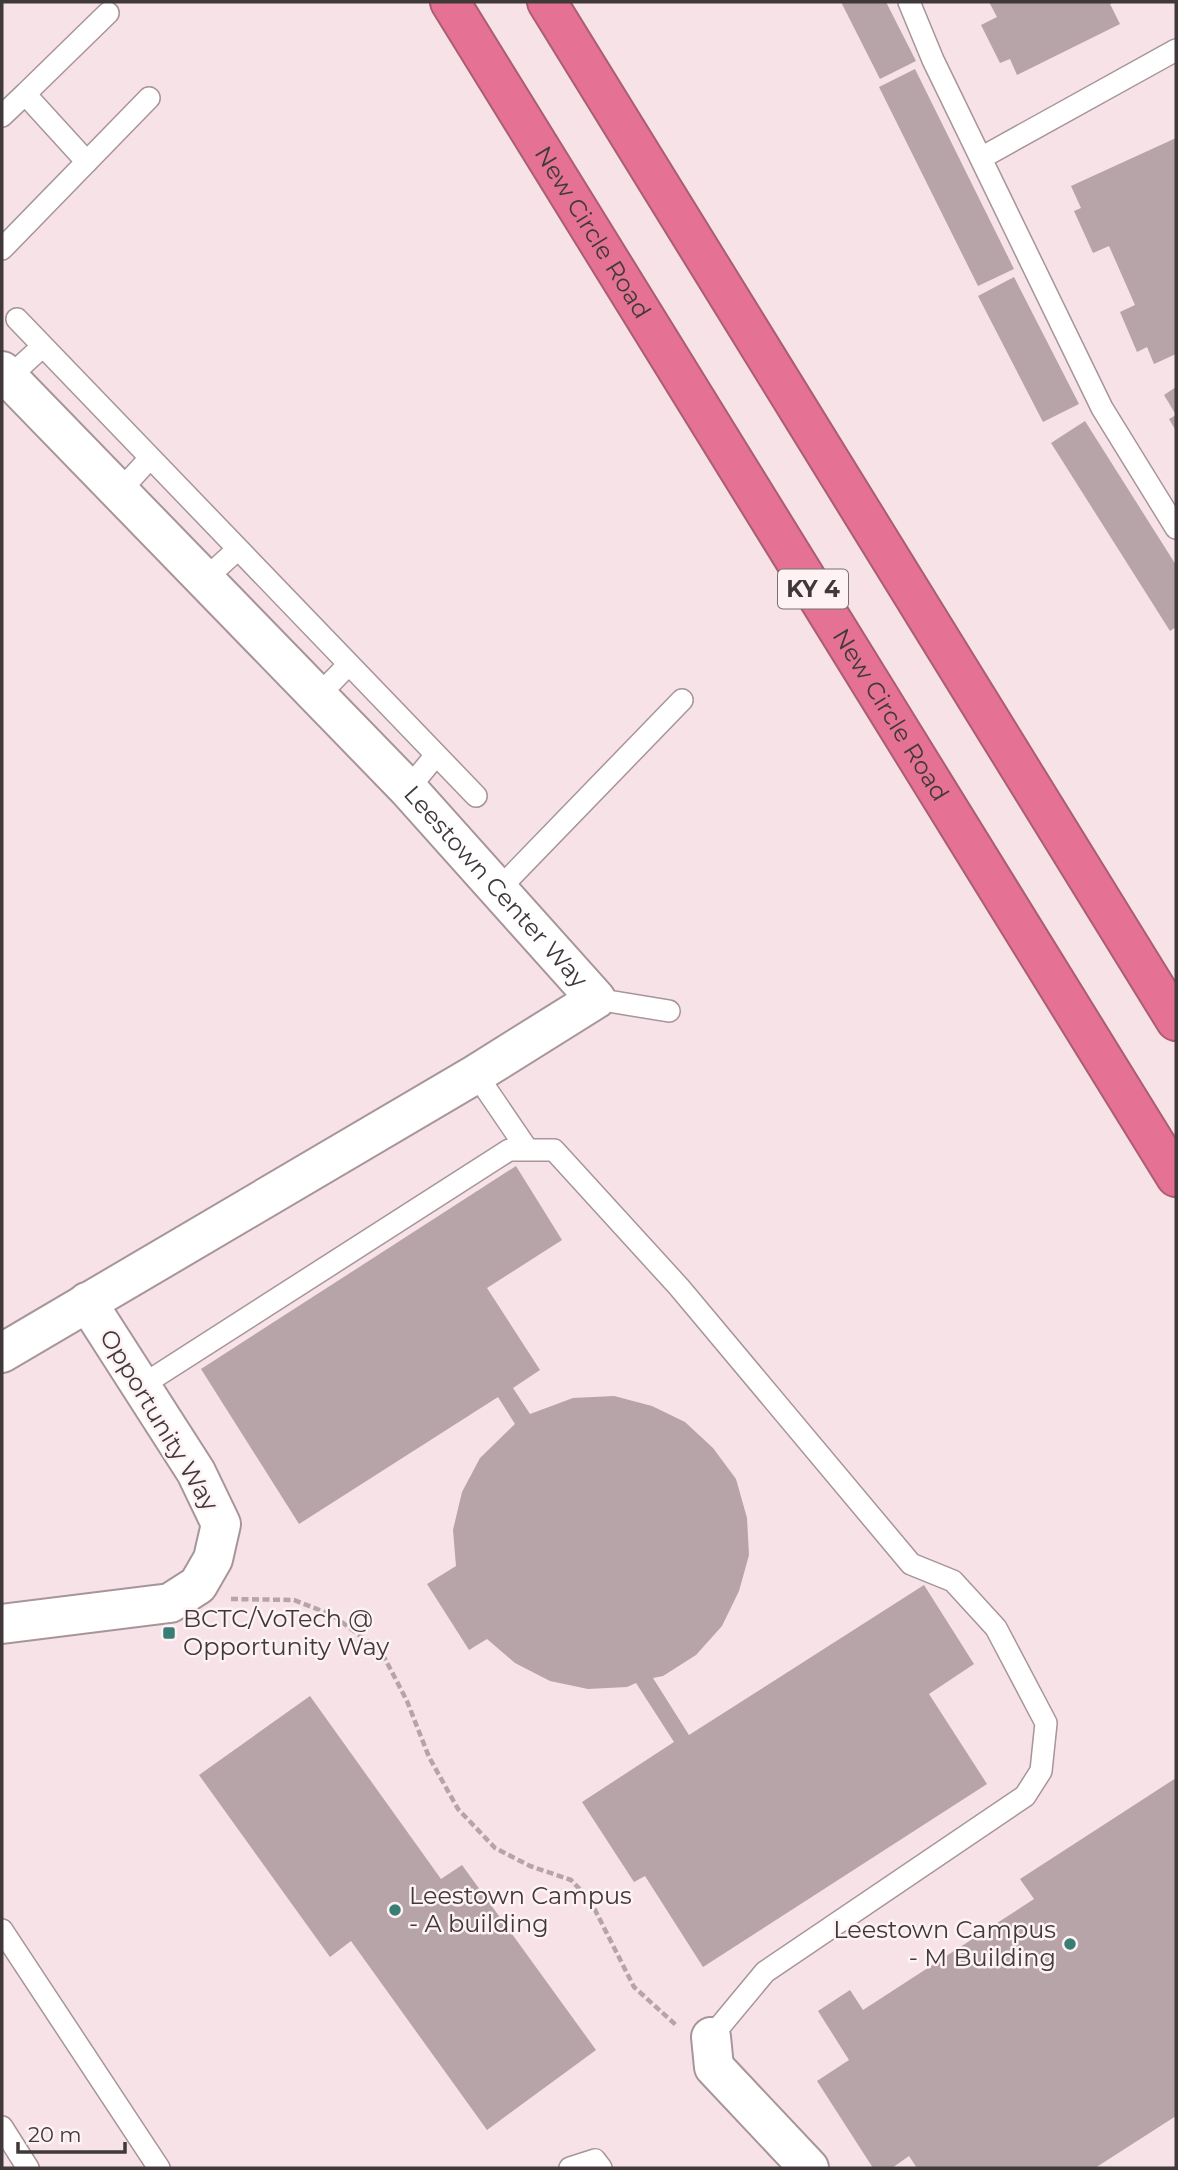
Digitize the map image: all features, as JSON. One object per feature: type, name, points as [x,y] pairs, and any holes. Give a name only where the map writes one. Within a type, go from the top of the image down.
[{"type":"highway","name":"New Circle Road","points":[[450,2],[1176,1177]]},
{"type":"highway","points":[[547,2],[1176,1021]]},
{"type":"street","name":"Leestown Center Way","points":[[2,1353],[477,1074],[596,999],[408,789],[5,374]]},
{"type":"street","name":"Opportunity Way","points":[[2,1624],[170,1603],[198,1585],[213,1559],[221,1524],[196,1472],[87,1302]]},
{"type":"street","points":[[711,2037],[714,2067],[809,2168]]},
{"type":"lane","points":[[909,2],[1102,408],[1176,528]]},
{"type":"lane","points":[[2,116],[108,13]]},
{"type":"lane","points":[[981,158],[1176,50]]},
{"type":"lane","points":[[25,94],[87,162]]},
{"type":"lane","points":[[2,249],[149,98]]},
{"type":"lane","points":[[17,319],[476,796]]},
{"type":"lane","points":[[5,374],[43,346]]},
{"type":"lane","points":[[120,492],[150,458]]},
{"type":"lane","points":[[204,580],[238,549]]},
{"type":"lane","points":[[318,696],[349,664]]},
{"type":"lane","points":[[499,889],[682,700]]},
{"type":"lane","points":[[408,789],[436,755]]},
{"type":"lane","points":[[596,999],[668,1011]]},
{"type":"lane","points":[[477,1074],[527,1149]]},
{"type":"lane","points":[[141,1386],[509,1150],[554,1150],[679,1287],[911,1564],[953,1581],[996,1628],[1046,1723],[1041,1771],[1025,1796],[765,1972],[711,2037]]},
{"type":"lane","points":[[2,1930],[159,2168]]},
{"type":"lane","points":[[2,2127],[28,2168]]},
{"type":"lane","points":[[570,2168],[595,2160],[601,2168]]},
{"type":"path","points":[[170,1603],[248,1597],[294,1600],[332,1615],[381,1651],[407,1701],[429,1757],[458,1809],[495,1848],[530,1866],[571,1880],[590,1900],[634,1987],[672,2024],[711,2037]]},
{"type":"building","points":[[841,2],[886,2],[916,61],[880,79]]},
{"type":"building","points":[[989,2],[1115,2],[1110,4],[1120,24],[1017,75],[1010,59],[1000,63],[981,25],[997,17]]},
{"type":"building","points":[[915,69],[1014,269],[978,286],[879,87]]},
{"type":"building","points":[[1176,138],[1176,354],[1154,364],[1147,347],[1137,352],[1120,312],[1135,305],[1109,246],[1093,253],[1074,211],[1081,208],[1071,186]]},
{"type":"building","points":[[1014,277],[1079,404],[1043,422],[978,296]]},
{"type":"building","points":[[1176,387],[1176,415],[1164,395]]},
{"type":"building","points":[[1176,415],[1176,431],[1169,419]]},
{"type":"building","points":[[1085,421],[1176,565],[1176,627],[1170,631],[1051,443]]},
{"type":"building","points":[[516,1166],[562,1240],[487,1288],[540,1370],[513,1388],[530,1414],[573,1398],[614,1396],[652,1406],[685,1422],[713,1448],[736,1479],[747,1518],[749,1555],[739,1591],[722,1626],[696,1655],[663,1676],[653,1678],[689,1735],[924,1585],[974,1664],[929,1694],[987,1784],[703,1967],[645,1876],[634,1882],[582,1802],[674,1742],[636,1683],[627,1687],[588,1689],[550,1681],[515,1663],[487,1639],[469,1650],[427,1584],[456,1566],[453,1530],[462,1492],[480,1458],[515,1424],[498,1397],[299,1524],[201,1369]]},
{"type":"building","name":"Leestown Campus - A building","points":[[310,1696],[441,1879],[462,1865],[596,2050],[487,2130],[351,1941],[330,1957],[199,1775]]},
{"type":"building","name":"Leestown Campus - M Building","points":[[1176,1778],[1176,2116],[1095,2168],[917,2168],[909,2156],[892,2168],[873,2168],[817,2081],[849,2060],[818,2011],[850,1990],[863,2010],[1034,1899],[1020,1879]]},
{"type":"place","name":"BCTC/VoTech @ Opportunity Way","points":[[169,1633]]},
{"type":"place","name":"Leestown Campus - A building","points":[[395,1910]]},
{"type":"place","name":"Leestown Campus - M Building","points":[[1070,1944]]}]
